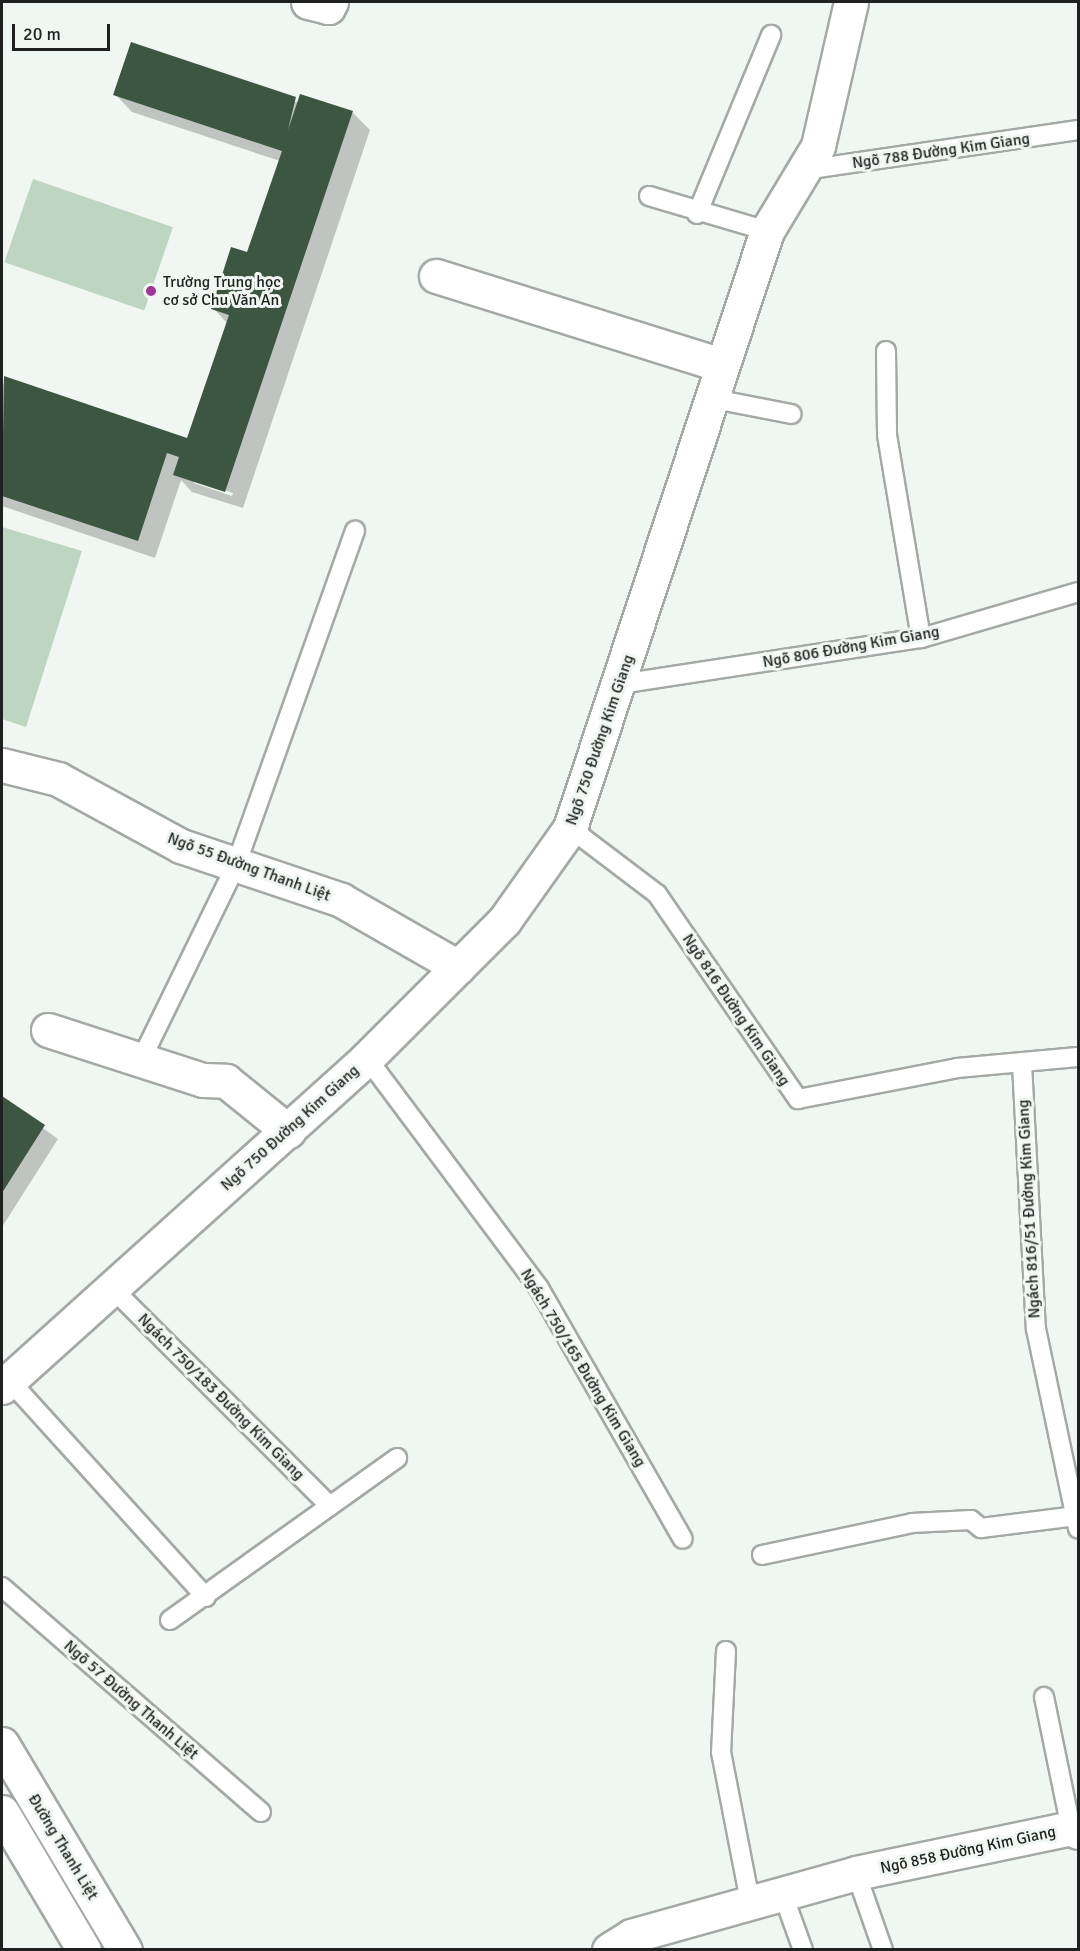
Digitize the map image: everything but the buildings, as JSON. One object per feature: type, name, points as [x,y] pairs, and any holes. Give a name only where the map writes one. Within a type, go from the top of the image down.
[{"type":"street","points":[[308,2],[328,7],[331,2]]},
{"type":"street","name":"Ngõ 750 Đường Kim Giang","points":[[5,1384],[367,1058],[504,921],[570,828],[620,684],[719,364],[766,231],[818,146],[851,2]]},
{"type":"street","points":[[436,276],[719,364]]},
{"type":"street","name":"Ngõ 55 Đường Thanh Liệt","points":[[2,765],[58,779],[181,846],[341,900],[458,967]]},
{"type":"street","points":[[48,1030],[203,1080],[226,1081],[288,1131]]},
{"type":"street","name":"Đường Thanh Liệt","points":[[2,1744],[125,1950]]},
{"type":"street","points":[[2,1812],[84,1950]]},
{"type":"street","name":"Ngõ 858 Đường Kim Giang","points":[[609,1950],[631,1936],[782,1892],[856,1873],[1075,1830]]},
{"type":"lane","points":[[697,214],[771,35]]},
{"type":"lane","name":"Ngõ 788 Đường Kim Giang","points":[[804,170],[1078,130]]},
{"type":"lane","points":[[649,196],[697,214],[766,231]]},
{"type":"lane","points":[[886,351],[887,435],[921,638]]},
{"type":"lane","points":[[709,398],[791,414]]},
{"type":"lane","points":[[141,1060],[236,865],[355,531]]},
{"type":"lane","name":"Ngõ 806 Đường Kim Giang","points":[[620,684],[921,638],[1078,592]]},
{"type":"lane","name":"Ngõ 816 Đường Kim Giang","points":[[570,828],[657,894],[798,1099],[957,1068],[1022,1064],[1078,1057]]},
{"type":"lane","name":"Ngách 750/165 Đường Kim Giang","points":[[367,1058],[539,1288],[683,1539]]},
{"type":"lane","name":"Ngách 816/51 Đường Kim Giang","points":[[1022,1064],[1036,1329],[1077,1522]]},
{"type":"lane","name":"Ngách 750/183 Đường Kim Giang","points":[[112,1288],[330,1506]]},
{"type":"lane","points":[[5,1384],[206,1597]]},
{"type":"lane","points":[[170,1620],[206,1597],[397,1458]]},
{"type":"lane","points":[[762,1555],[912,1523],[971,1520],[981,1528],[1077,1522]]},
{"type":"lane","name":"Ngõ 57 Đường Thanh Liệt","points":[[2,1587],[261,1812]]},
{"type":"lane","points":[[726,1652],[721,1752],[750,1901]]},
{"type":"lane","points":[[1044,1697],[1075,1830]]},
{"type":"lane","points":[[856,1873],[883,1950]]},
{"type":"lane","points":[[782,1892],[803,1950]]},
{"type":"green space","points":[[33,179],[173,227],[144,310],[4,262]]},
{"type":"green space","points":[[2,527],[82,551],[26,727],[2,719]]},
{"type":"place","name":"Trường Trung học cơ sở Chu Văn An","points":[[151,291]]}]
